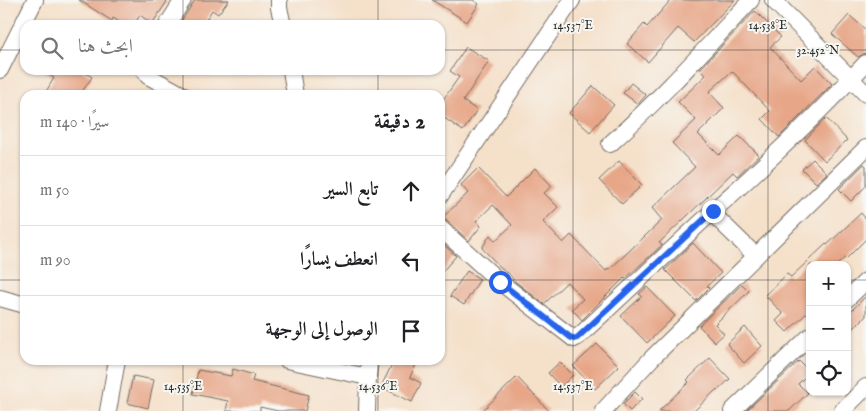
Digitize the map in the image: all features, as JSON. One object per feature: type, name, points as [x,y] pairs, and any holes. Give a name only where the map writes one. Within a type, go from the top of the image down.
[{"type":"street","points":[[25,20],[35,0]]},
{"type":"street","points":[[170,20],[183,0]]},
{"type":"street","points":[[280,0],[279,8],[282,20]]},
{"type":"street","points":[[610,144],[695,60],[751,0]]},
{"type":"street","points":[[773,0],[866,94]]},
{"type":"street","points":[[445,188],[565,3]]},
{"type":"street","points":[[0,70],[20,30]]},
{"type":"street","points":[[445,232],[500,282],[574,339],[765,164],[866,63]]},
{"type":"street","points":[[147,75],[174,90]]},
{"type":"street","points":[[292,75],[294,90]]},
{"type":"street","points":[[602,411],[652,358],[866,148]]},
{"type":"street","points":[[713,211],[716,217],[756,256]]},
{"type":"street","points":[[851,295],[866,281]]},
{"type":"street","points":[[0,298],[20,304]]},
{"type":"street","points":[[732,411],[806,340]]},
{"type":"street","points":[[108,411],[115,365]]},
{"type":"street","points":[[311,365],[368,377]]},
{"type":"street","points":[[367,411],[369,365]]},
{"type":"street","points":[[842,411],[866,386]]},
{"type":"building","points":[[79,0],[168,0],[155,20],[147,20],[140,15],[137,20],[116,20],[113,18],[110,20]]},
{"type":"building","points":[[195,0],[229,0],[218,14],[212,10],[206,20],[182,20]]},
{"type":"building","points":[[432,0],[473,0],[479,4],[467,22]]},
{"type":"building","points":[[671,0],[735,0],[694,42],[678,28],[648,62],[627,44],[644,24],[647,27]]},
{"type":"building","points":[[755,11],[781,37],[770,47],[801,80],[815,66],[832,84],[779,137],[762,119],[770,111],[732,71],[709,92],[724,108],[698,134],[719,155],[739,136],[759,155],[737,176],[733,172],[659,243],[662,245],[624,278],[582,320],[572,309],[583,299],[567,282],[544,304],[506,273],[482,248],[490,235],[495,241],[512,225],[493,205],[476,221],[481,226],[469,241],[445,220],[445,215],[468,193],[461,185],[478,168],[506,197],[535,168],[552,186],[544,193],[558,207],[543,222],[563,243],[571,235],[606,271],[610,269],[662,220],[652,208],[695,167],[672,143],[696,120],[678,102],[706,75],[700,69]]},
{"type":"building","points":[[849,15],[866,30],[866,53],[858,57],[832,34]]},
{"type":"building","points":[[466,47],[489,61],[463,101],[477,110],[463,131],[445,118],[445,97],[459,77],[450,71]]},
{"type":"building","points":[[49,75],[89,75],[92,77],[83,90],[47,90],[54,78]]},
{"type":"building","points":[[631,83],[646,95],[638,104],[623,93]]},
{"type":"building","points":[[593,86],[614,105],[590,132],[569,113]]},
{"type":"building","points":[[826,118],[847,140],[825,161],[805,140]]},
{"type":"building","points":[[813,159],[827,173],[816,183],[802,169]]},
{"type":"building","points":[[619,161],[642,185],[622,204],[599,180]]},
{"type":"building","points":[[864,164],[866,166],[866,186],[851,201],[839,189]]},
{"type":"building","points":[[861,213],[866,219],[866,239],[847,258],[842,261],[808,261]]},
{"type":"building","points":[[693,243],[721,273],[707,286],[709,288],[696,301],[665,270]]},
{"type":"building","points":[[445,246],[456,256],[445,268]]},
{"type":"building","points":[[806,263],[806,314],[787,332],[776,321],[783,314],[765,295],[787,274],[791,277]]},
{"type":"building","points":[[467,271],[480,279],[464,305],[450,296]]},
{"type":"building","points":[[742,284],[749,291],[715,324],[724,334],[715,342],[699,326]]},
{"type":"building","points":[[647,287],[675,316],[647,343],[621,316],[642,296],[639,294]]},
{"type":"building","points":[[866,296],[866,316],[851,331],[851,311]]},
{"type":"building","points":[[745,327],[762,346],[744,363],[727,344]]},
{"type":"building","points":[[597,344],[619,366],[595,389],[573,366]]},
{"type":"building","points":[[710,358],[730,379],[694,411],[659,411],[689,382],[687,380]]},
{"type":"building","points":[[799,361],[806,368],[806,376],[798,384],[806,391],[806,395],[789,411],[746,411]]},
{"type":"building","points":[[560,362],[573,375],[561,387],[548,373]]},
{"type":"building","points":[[392,365],[416,365],[410,377],[421,383],[412,402],[381,387]]},
{"type":"building","points":[[233,369],[254,375],[252,381],[309,395],[305,411],[278,411],[260,407],[260,411],[226,411],[228,401],[193,394],[198,370],[231,376]]},
{"type":"building","points":[[133,376],[154,380],[148,408],[127,403]]},
{"type":"building","points":[[517,377],[549,411],[482,411]]},
{"type":"building","points":[[635,392],[642,399],[630,411],[623,404]]},
{"type":"route","points":[[500,282],[574,339],[713,211]]}]
